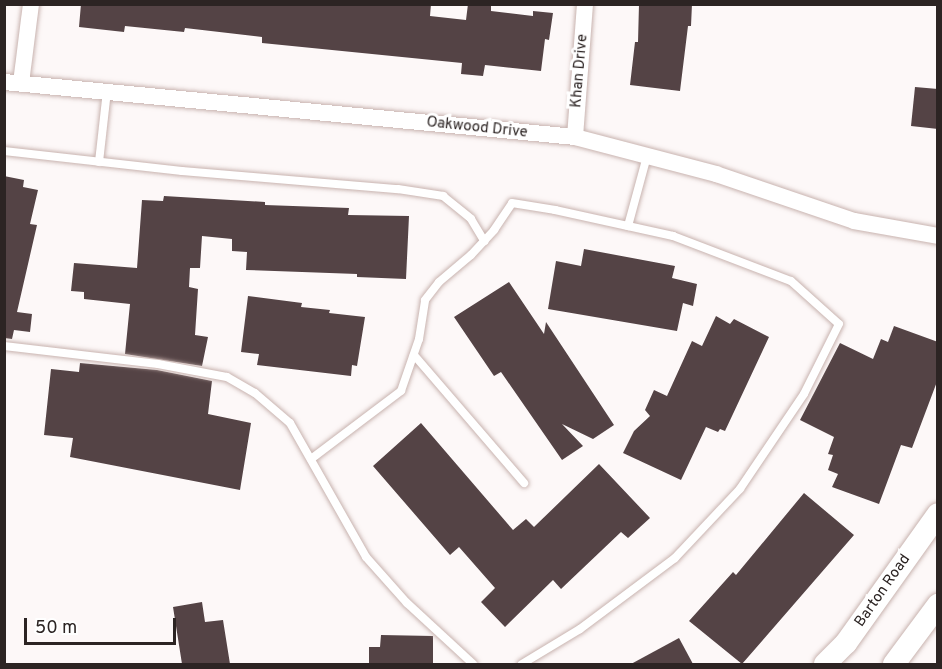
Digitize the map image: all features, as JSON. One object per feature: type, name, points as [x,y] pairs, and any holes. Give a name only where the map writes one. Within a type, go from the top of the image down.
[{"type":"main road","name":"Barton Road","points":[[825,664],[846,643],[938,514]]},
{"type":"main road","points":[[894,664],[938,605]]},
{"type":"street","points":[[13,83],[31,4]]},
{"type":"street","name":"Khan Drive","points":[[574,137],[585,4]]},
{"type":"street","name":"Oakwood Drive","points":[[13,83],[574,137],[716,174],[854,221],[938,236]]},
{"type":"lane","points":[[99,162],[107,91]]},
{"type":"lane","points":[[4,151],[99,162],[398,189],[443,196],[471,219],[484,241]]},
{"type":"lane","points":[[628,226],[647,156]]},
{"type":"lane","points":[[310,459],[401,391],[419,339],[424,300],[439,282],[484,241],[512,203],[673,236],[791,281],[839,324],[804,394],[740,489],[675,558],[580,629],[522,664]]},
{"type":"lane","points":[[4,345],[158,364],[227,377],[255,393],[290,423],[366,556],[406,603],[473,664]]},
{"type":"lane","points":[[414,355],[524,483]]},
{"type":"building","points":[[81,4],[431,4],[430,16],[466,20],[468,4],[491,6],[491,11],[533,16],[533,11],[553,13],[549,40],[545,39],[541,71],[485,65],[483,76],[461,74],[462,63],[262,43],[262,37],[185,28],[184,32],[125,26],[124,32],[79,27]]},
{"type":"building","points":[[639,4],[692,4],[691,26],[688,26],[680,91],[630,85],[635,42],[638,42]]},
{"type":"building","points":[[915,87],[938,89],[938,129],[911,126]]},
{"type":"building","points":[[4,176],[24,180],[23,187],[38,190],[30,224],[37,225],[17,312],[32,314],[30,332],[14,330],[12,339],[4,338]]},
{"type":"building","points":[[164,196],[265,202],[265,205],[349,208],[348,215],[409,216],[406,279],[357,277],[357,274],[246,270],[247,252],[232,251],[232,239],[202,236],[200,268],[190,268],[189,287],[198,289],[195,335],[208,337],[202,366],[125,354],[130,304],[84,299],[84,292],[71,291],[74,263],[137,268],[142,200],[163,201]]},
{"type":"building","points":[[584,249],[675,266],[672,278],[697,284],[693,306],[683,303],[677,331],[548,309],[556,261],[581,266]]},
{"type":"building","points":[[509,282],[544,334],[546,322],[614,425],[593,439],[562,424],[583,446],[562,460],[501,372],[494,376],[454,317]]},
{"type":"building","points":[[248,296],[302,303],[301,307],[365,317],[357,366],[352,365],[351,376],[257,365],[259,354],[241,352]]},
{"type":"building","points":[[716,316],[730,324],[734,319],[769,337],[725,431],[720,429],[718,432],[706,427],[681,480],[623,453],[634,431],[650,416],[645,410],[654,390],[667,396],[692,341],[702,346]]},
{"type":"building","points":[[894,326],[938,342],[938,379],[912,448],[901,445],[879,504],[832,487],[838,474],[828,470],[833,455],[828,454],[834,437],[800,420],[840,343],[873,359],[881,339],[888,342]]},
{"type":"building","points":[[80,363],[157,370],[212,381],[208,414],[251,423],[240,490],[70,457],[73,438],[44,435],[51,369],[79,372]]},
{"type":"building","points":[[421,423],[513,530],[526,519],[534,527],[599,464],[650,518],[628,538],[621,532],[561,589],[553,580],[505,627],[481,602],[495,588],[459,547],[450,555],[373,466]]},
{"type":"building","points":[[804,493],[854,535],[742,664],[689,621],[733,572],[736,575]]},
{"type":"building","points":[[202,602],[205,622],[223,620],[230,664],[182,664],[173,607]]},
{"type":"building","points":[[381,635],[433,636],[433,664],[369,664],[369,647],[380,647]]},
{"type":"building","points":[[679,638],[693,664],[631,664]]}]
